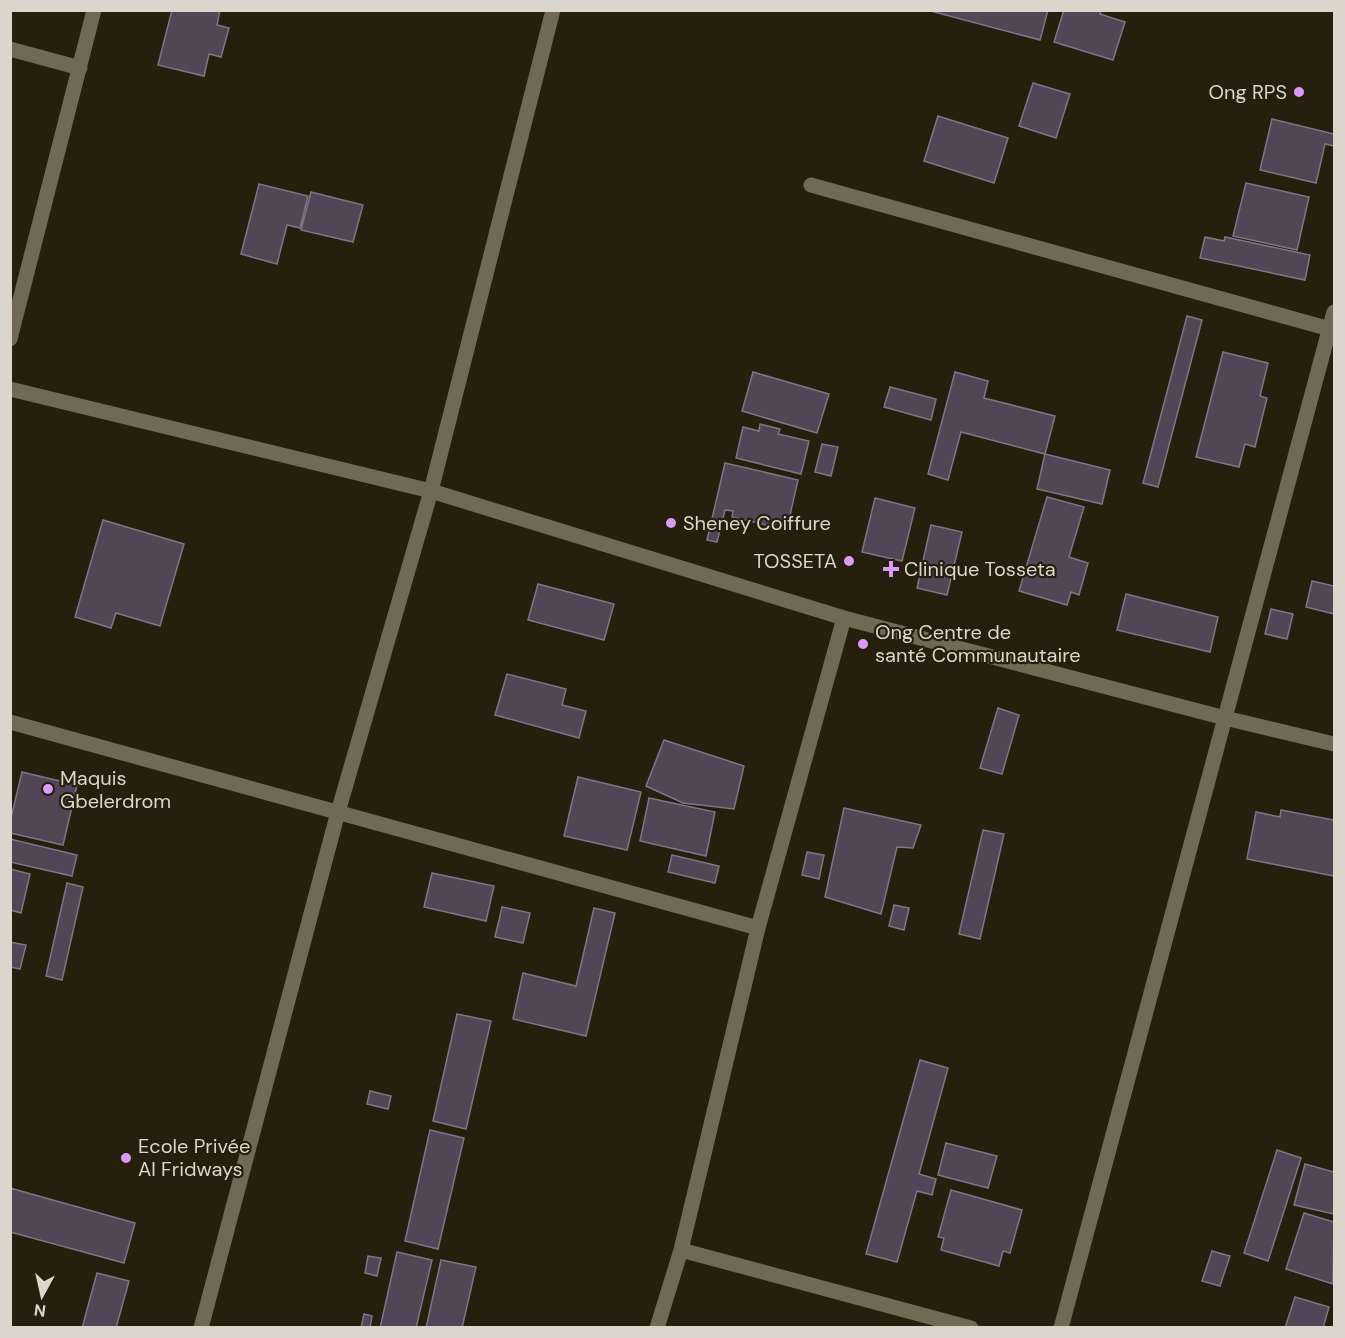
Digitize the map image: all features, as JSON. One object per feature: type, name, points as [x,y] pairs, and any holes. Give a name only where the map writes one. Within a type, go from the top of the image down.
[{"type":"street","points":[[10,339],[94,10]]},
{"type":"street","points":[[201,1328],[338,812],[431,491],[553,10]]},
{"type":"street","points":[[10,49],[80,68]]},
{"type":"street","points":[[811,185],[1330,329]]},
{"type":"street","points":[[1061,1328],[1335,312]]},
{"type":"street","points":[[10,389],[431,491],[844,618],[1225,718],[1335,744]]},
{"type":"street","points":[[657,1328],[681,1250],[758,928],[844,618]]},
{"type":"street","points":[[10,722],[758,928]]},
{"type":"street","points":[[681,1250],[971,1328]]},
{"type":"building","points":[[172,10],[220,10],[217,25],[229,28],[221,57],[209,54],[204,76],[158,65]]},
{"type":"building","points":[[927,10],[1048,10],[1040,40]]},
{"type":"building","points":[[1064,10],[1101,10],[1100,14],[1125,22],[1113,60],[1054,42]]},
{"type":"building","points":[[1033,83],[1070,94],[1056,138],[1019,126]]},
{"type":"building","points":[[938,116],[1008,138],[994,183],[924,161]]},
{"type":"building","points":[[1272,119],[1334,134],[1334,146],[1325,144],[1316,183],[1260,170]]},
{"type":"building","points":[[1246,183],[1309,197],[1297,250],[1233,236]]},
{"type":"building","points":[[259,184],[308,196],[300,228],[287,225],[277,264],[241,254]]},
{"type":"building","points":[[311,192],[363,205],[353,242],[301,230]]},
{"type":"building","points":[[1205,237],[1224,241],[1225,237],[1310,255],[1305,280],[1200,258]]},
{"type":"building","points":[[1187,316],[1202,320],[1158,487],[1143,483]]},
{"type":"building","points":[[1223,352],[1268,363],[1260,396],[1267,398],[1255,447],[1245,444],[1239,467],[1196,457]]},
{"type":"building","points":[[753,372],[829,394],[817,433],[742,411]]},
{"type":"building","points":[[955,372],[988,381],[984,398],[1055,416],[1045,454],[961,432],[948,480],[928,474]]},
{"type":"building","points":[[890,387],[936,399],[931,420],[884,407]]},
{"type":"building","points":[[760,424],[780,429],[778,434],[809,441],[801,474],[736,458],[743,427],[759,431]]},
{"type":"building","points":[[822,444],[838,447],[831,476],[815,472]]},
{"type":"building","points":[[1045,454],[1110,470],[1102,504],[1037,489]]},
{"type":"building","points":[[725,463],[798,480],[788,524],[776,521],[775,527],[732,517],[733,511],[725,510],[717,542],[707,540]]},
{"type":"building","points":[[1047,497],[1084,507],[1069,557],[1088,563],[1079,595],[1071,592],[1067,605],[1019,591]]},
{"type":"building","points":[[875,498],[915,508],[902,561],[862,552]]},
{"type":"building","points":[[103,520],[184,544],[160,626],[116,613],[111,628],[75,617]]},
{"type":"building","points":[[931,525],[962,532],[947,595],[917,588]]},
{"type":"building","points":[[1312,581],[1334,586],[1334,614],[1306,607]]},
{"type":"building","points":[[538,584],[614,604],[604,640],[528,620]]},
{"type":"building","points":[[1126,594],[1218,617],[1210,652],[1117,630]]},
{"type":"building","points":[[1271,609],[1293,614],[1287,639],[1265,634]]},
{"type":"building","points":[[507,674],[566,689],[562,705],[586,711],[579,738],[495,715]]},
{"type":"building","points":[[998,708],[1019,715],[1002,774],[980,768]]},
{"type":"building","points":[[664,740],[744,766],[734,809],[683,803],[646,786]]},
{"type":"building","points":[[22,772],[77,785],[63,845],[10,833],[10,822]]},
{"type":"building","points":[[578,777],[641,792],[627,850],[564,836]]},
{"type":"building","points":[[649,798],[715,812],[706,856],[640,841]]},
{"type":"building","points":[[844,808],[921,825],[913,848],[897,847],[881,914],[825,897]]},
{"type":"building","points":[[1281,810],[1334,820],[1334,876],[1247,859],[1256,812],[1280,817]]},
{"type":"building","points":[[983,830],[1004,834],[980,939],[959,934]]},
{"type":"building","points":[[10,839],[77,855],[72,876],[10,862]]},
{"type":"building","points":[[807,852],[824,855],[819,879],[802,875]]},
{"type":"building","points":[[672,855],[719,866],[715,883],[668,872]]},
{"type":"building","points":[[10,869],[30,874],[21,913],[10,910]]},
{"type":"building","points":[[432,873],[494,886],[486,921],[424,907]]},
{"type":"building","points":[[67,883],[83,887],[62,980],[46,976]]},
{"type":"building","points":[[894,905],[909,908],[904,930],[889,926]]},
{"type":"building","points":[[502,907],[530,913],[523,943],[495,937]]},
{"type":"building","points":[[594,908],[615,913],[586,1036],[513,1019],[523,973],[576,986]]},
{"type":"building","points":[[10,942],[26,945],[20,969],[10,967]]},
{"type":"building","points":[[457,1014],[491,1021],[466,1129],[433,1121]]},
{"type":"building","points":[[920,1060],[948,1068],[919,1174],[936,1179],[932,1195],[917,1191],[897,1262],[866,1254]]},
{"type":"building","points":[[370,1091],[391,1096],[388,1109],[367,1104]]},
{"type":"building","points":[[430,1130],[464,1138],[438,1249],[405,1241]]},
{"type":"building","points":[[946,1143],[997,1156],[988,1188],[938,1175]]},
{"type":"building","points":[[1277,1150],[1301,1158],[1268,1261],[1244,1253]]},
{"type":"building","points":[[1305,1164],[1334,1172],[1334,1214],[1294,1205]]},
{"type":"building","points":[[10,1188],[135,1223],[124,1263],[10,1232]]},
{"type":"building","points":[[951,1190],[1022,1210],[1010,1253],[1003,1251],[999,1266],[941,1250],[944,1238],[938,1237]]},
{"type":"building","points":[[1304,1213],[1334,1222],[1333,1284],[1286,1269]]},
{"type":"building","points":[[1212,1251],[1230,1256],[1220,1286],[1202,1281]]},
{"type":"building","points":[[397,1252],[432,1260],[416,1328],[380,1328]]},
{"type":"building","points":[[368,1256],[381,1258],[377,1276],[365,1273]]},
{"type":"building","points":[[441,1260],[476,1267],[462,1328],[426,1328]]},
{"type":"building","points":[[97,1273],[129,1281],[116,1328],[82,1328]]},
{"type":"building","points":[[1295,1297],[1329,1307],[1323,1328],[1285,1328]]},
{"type":"building","points":[[364,1314],[372,1316],[370,1328],[361,1328]]},
{"type":"place","name":"Ong RPS","points":[[1299,92]]},
{"type":"place","name":"Sheney Coiffure","points":[[671,523]]},
{"type":"place","name":"TOSSETA","points":[[849,561]]},
{"type":"place","name":"Clinique Tosseta","points":[[891,569]]},
{"type":"place","name":"Ong Centre de santé Communautaire","points":[[863,644]]},
{"type":"place","name":"Maquis Gbelerdrom","points":[[48,789]]},
{"type":"place","name":"Ecole Privée Al Fridways","points":[[126,1158]]}]
